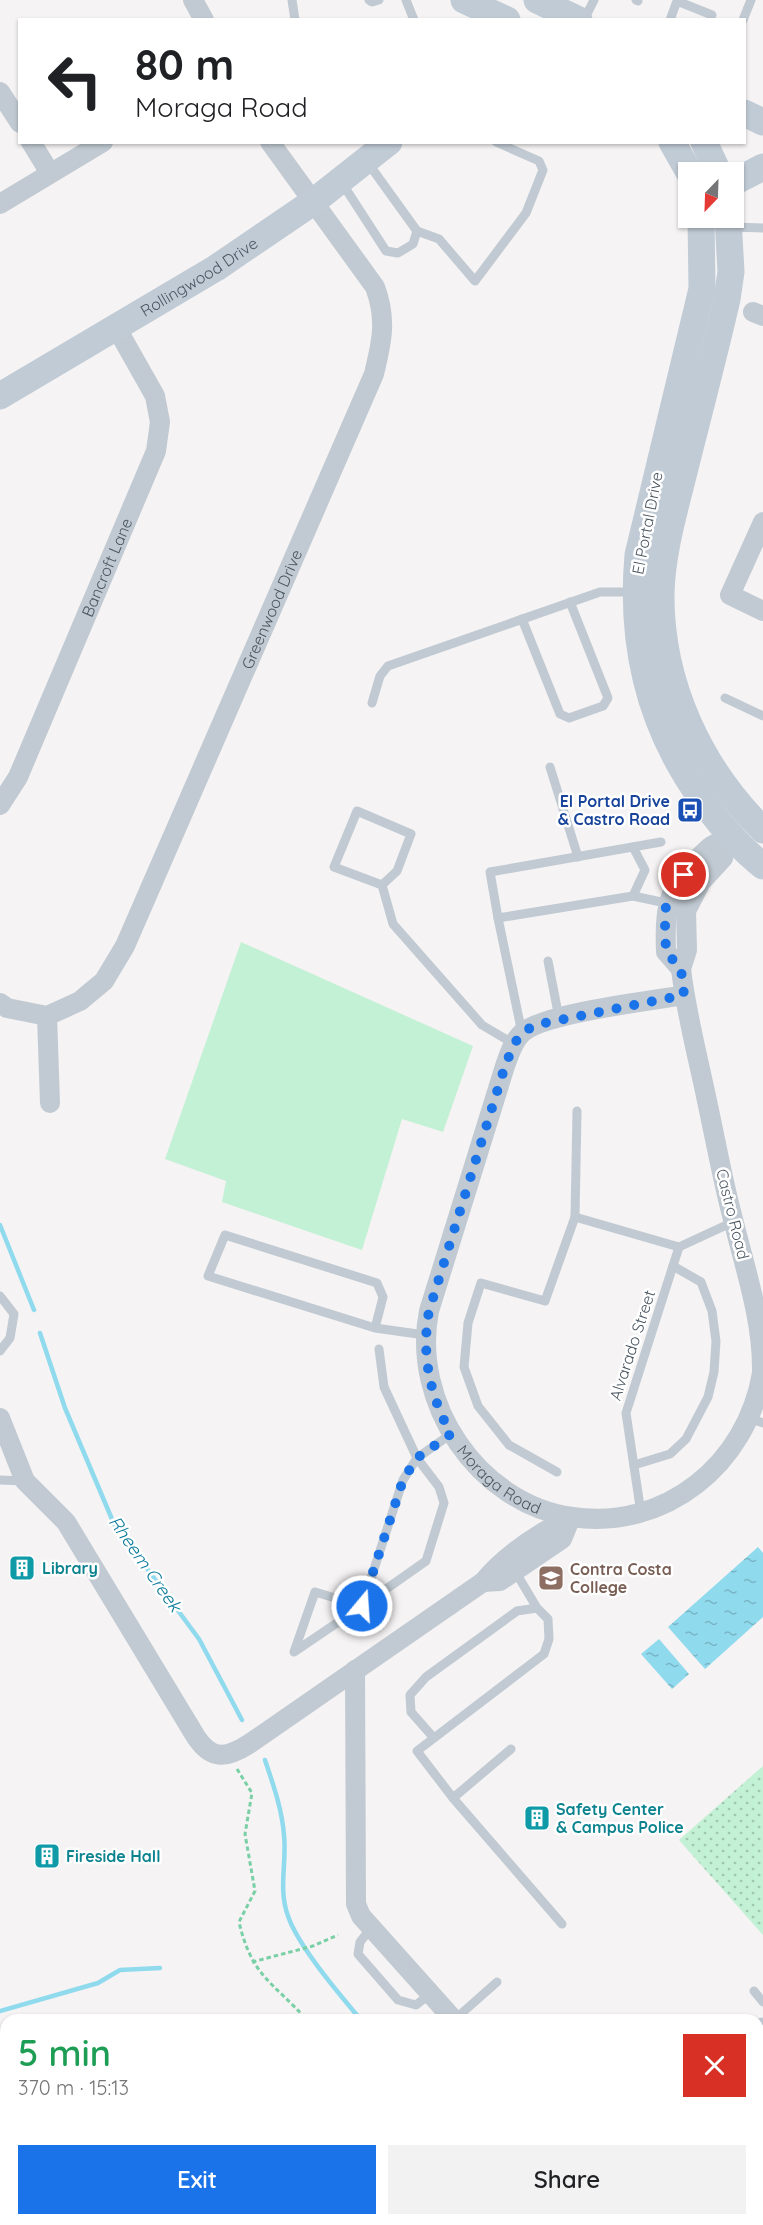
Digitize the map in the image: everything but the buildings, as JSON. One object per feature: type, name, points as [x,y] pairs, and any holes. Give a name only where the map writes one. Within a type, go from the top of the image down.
[{"type":"main road","points":[[537,0],[575,18]]},
{"type":"main road","points":[[464,5],[501,18]]},
{"type":"main road","points":[[746,114],[763,122]]},
{"type":"main road","name":"Rollingwood Drive","points":[[0,396],[216,268],[313,202],[387,144]]},
{"type":"main road","points":[[673,144],[683,162]]},
{"type":"main road","points":[[705,144],[713,162]]},
{"type":"main road","points":[[744,177],[763,167]]},
{"type":"main road","name":"El Portal Drive","points":[[648,593],[643,530],[702,289],[704,255],[702,228]]},
{"type":"main road","name":"El Portal Drive","points":[[728,228],[730,272],[727,299],[669,533],[648,593],[638,645],[655,713],[685,777],[743,831],[763,866]]},
{"type":"street","points":[[193,0],[203,18]]},
{"type":"street","points":[[0,92],[18,120]]},
{"type":"street","points":[[32,144],[50,173]]},
{"type":"street","points":[[0,204],[100,144]]},
{"type":"street","name":"Greenwood Drive","points":[[47,1016],[80,1001],[104,981],[125,946],[374,374],[384,336],[380,301],[375,287],[271,144]]},
{"type":"street","name":"Bancroft Lane","points":[[0,805],[18,777],[156,452],[160,422],[154,396],[116,327]]},
{"type":"street","points":[[763,522],[730,596],[763,611]]},
{"type":"street","points":[[666,903],[675,886],[713,845],[743,831]]},
{"type":"street","name":"Castro Road","points":[[641,1513],[679,1498],[706,1477],[733,1449],[756,1420],[762,1373],[763,1336],[756,1299],[733,1222],[684,995],[681,969],[687,950],[686,911],[702,882],[743,831]]},
{"type":"street","name":"Castro Road","points":[[666,903],[666,952],[681,969]]},
{"type":"street","points":[[518,1038],[535,1025],[559,1018],[684,995]]},
{"type":"street","points":[[0,1003],[7,1008],[47,1016],[50,1103]]},
{"type":"street","name":"Moraga Road","points":[[518,1038],[494,1099],[429,1311],[425,1335],[430,1382],[438,1411],[451,1434],[467,1456],[499,1486],[532,1505],[571,1517],[606,1518],[641,1513]]},
{"type":"street","points":[[0,1418],[25,1480],[66,1522],[205,1749],[223,1755],[237,1752],[483,1582],[495,1568],[544,1530],[571,1517]]},
{"type":"street","points":[[483,1582],[500,1581],[561,1539],[571,1517]]},
{"type":"street","points":[[355,1670],[355,1891],[361,1917],[448,2014]]},
{"type":"lane","points":[[292,0],[295,18]]},
{"type":"lane","points":[[369,0],[383,1]]},
{"type":"lane","points":[[406,0],[413,18]]},
{"type":"lane","points":[[585,18],[594,0]]},
{"type":"lane","points":[[744,18],[751,0]]},
{"type":"lane","points":[[671,18],[676,1],[712,15]]},
{"type":"lane","points":[[366,161],[417,231],[439,239],[475,281],[526,213],[543,170],[539,161],[501,144]]},
{"type":"lane","points":[[341,180],[386,251],[398,253],[413,244],[417,231]]},
{"type":"lane","points":[[744,225],[763,228]]},
{"type":"lane","points":[[372,703],[380,676],[388,666],[600,592],[648,593]]},
{"type":"lane","points":[[522,619],[560,714],[569,718],[603,706],[608,698],[570,602]]},
{"type":"lane","points":[[724,698],[763,716]]},
{"type":"lane","points":[[550,767],[578,857]]},
{"type":"lane","points":[[357,811],[411,834],[397,871],[382,885],[334,867],[357,811]]},
{"type":"lane","points":[[382,885],[393,924],[482,1025],[518,1038],[490,872],[661,842]]},
{"type":"lane","points":[[633,847],[645,870],[633,896]]},
{"type":"lane","points":[[498,918],[633,896],[666,903]]},
{"type":"lane","points":[[548,961],[559,1018]]},
{"type":"lane","points":[[557,1472],[509,1445],[478,1406],[464,1367],[468,1323],[481,1283],[545,1301],[575,1217],[578,1111]]},
{"type":"lane","points":[[575,1217],[679,1247],[733,1222]]},
{"type":"lane","points":[[375,1328],[383,1297],[377,1284],[225,1235],[208,1275],[375,1328],[425,1335]]},
{"type":"lane","name":"Alvarado Street","points":[[641,1513],[626,1413],[679,1247]]},
{"type":"lane","points":[[634,1465],[670,1454],[686,1439],[708,1397],[714,1372],[716,1341],[713,1321],[701,1282],[673,1266]]},
{"type":"lane","points":[[0,1296],[14,1314],[10,1338],[0,1351]]},
{"type":"lane","points":[[362,1606],[315,1592],[294,1652],[352,1613],[362,1606],[426,1561],[444,1503],[440,1487],[417,1458],[384,1387],[380,1349]]},
{"type":"lane","points":[[362,1606],[403,1480],[417,1458],[451,1434]]},
{"type":"lane","points":[[0,1480],[25,1480]]},
{"type":"lane","points":[[515,1571],[537,1608],[548,1619],[549,1639],[544,1654],[417,1750],[453,1798],[562,1924]]},
{"type":"lane","points":[[433,1737],[411,1712],[410,1695],[426,1677],[517,1611],[537,1608]]},
{"type":"lane","points":[[453,1798],[511,1749]]},
{"type":"lane","points":[[371,1928],[360,1942],[358,1954],[398,2000],[416,2006],[430,1994]]},
{"type":"lane","points":[[461,2014],[497,1982]]},
{"type":"lane","points":[[754,1991],[763,2002]]},
{"type":"path","points":[[237,1768],[252,1793],[245,1834],[255,1891],[239,1922],[252,1962],[259,1973],[300,2014]]},
{"type":"path","points":[[252,1962],[313,1946],[338,1935]]},
{"type":"green space","points":[[241,942],[473,1046],[443,1132],[402,1119],[362,1250],[222,1202],[226,1181],[165,1159]]},
{"type":"green space","points":[[763,1766],[763,1935],[679,1840]]},
{"type":"water","points":[[758,1547],[763,1553],[763,1617],[705,1669],[668,1627]]},
{"type":"water","points":[[659,1639],[689,1674],[672,1689],[641,1654]]},
{"type":"waterway","name":"Rheem Creek","points":[[0,1225],[34,1310]]},
{"type":"waterway","name":"Rheem Creek","points":[[40,1333],[65,1408],[114,1524],[199,1639],[242,1720]]},
{"type":"waterway","name":"Rheem Creek","points":[[265,1760],[283,1825],[285,1845],[283,1886],[288,1916],[310,1955],[356,2014]]},
{"type":"waterway","points":[[0,2011],[98,1983],[120,1970],[160,1968]]},
{"type":"place","name":"El Portal Drive & Castro Road","points":[[690,810]]},
{"type":"place","name":"Library","points":[[22,1568]]},
{"type":"place","name":"Contra Costa College","points":[[551,1578]]},
{"type":"place","name":"Safety Center & Campus Police","points":[[537,1818]]},
{"type":"place","name":"Fireside Hall","points":[[47,1856]]},
{"type":"route","points":[[362,1606],[403,1480],[417,1458],[451,1434],[438,1411],[430,1382],[425,1335],[429,1311],[505,1066],[514,1044],[522,1033],[535,1025],[559,1018],[684,995],[681,969],[666,952],[665,927],[666,903],[684,875]]}]
